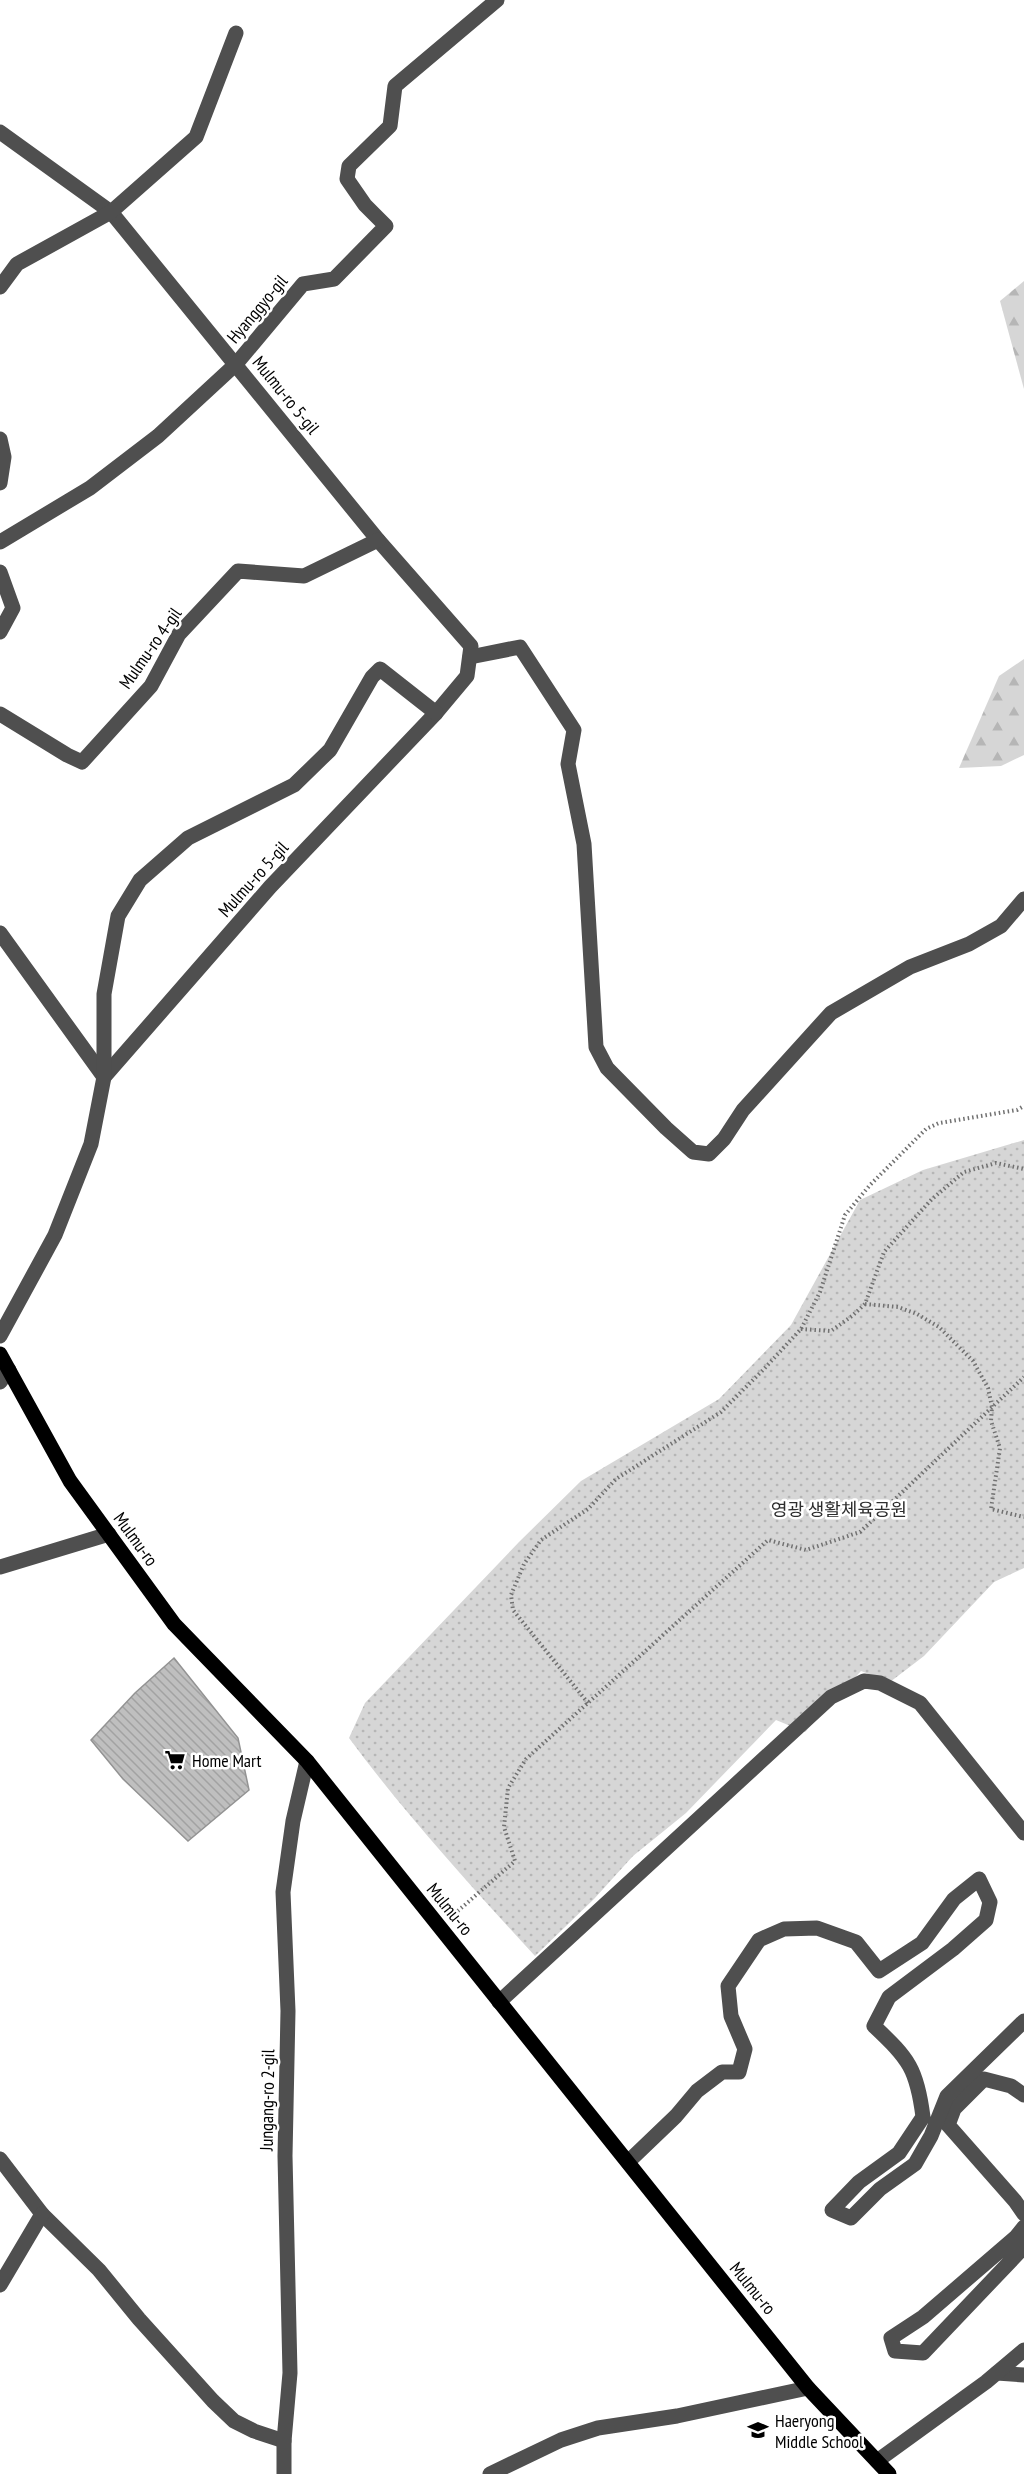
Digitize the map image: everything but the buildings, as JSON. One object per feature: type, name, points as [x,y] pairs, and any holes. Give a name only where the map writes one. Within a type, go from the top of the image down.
[{"type":"main road","name":"Mulmu-ro","points":[[0,1354],[5,1376],[70,1481],[174,1624],[307,1761],[808,2388],[889,2474]]},
{"type":"street","name":"Hyanggyo-gil","points":[[0,542],[90,488],[158,436],[236,364],[303,284],[334,279],[386,226],[365,205],[347,179],[349,166],[390,126],[395,86],[497,0]]},
{"type":"street","points":[[0,287],[17,264],[111,212],[196,137],[236,33]]},
{"type":"street","name":"Mulmu-ro 5-gil","points":[[0,132],[111,212],[378,540],[471,646],[467,676],[436,713],[270,888],[104,1077]]},
{"type":"street","points":[[0,439],[4,457],[0,483]]},
{"type":"street","name":"Mulmu-ro 4-gil","points":[[0,714],[82,762],[151,686],[179,634],[238,571],[304,576],[378,540]]},
{"type":"street","points":[[0,572],[13,608],[0,632]]},
{"type":"street","points":[[470,657],[520,647],[574,730],[568,764],[584,844],[596,1047],[607,1068],[693,1152],[709,1154],[724,1139],[743,1110],[831,1013],[910,968],[969,944],[1001,927],[1024,899]]},
{"type":"street","points":[[0,1336],[55,1235],[91,1144],[104,1077],[104,994],[118,916],[140,880],[188,838],[294,785],[330,750],[372,677],[380,669],[436,713]]},
{"type":"street","points":[[0,933],[104,1077]]},
{"type":"street","points":[[0,1567],[109,1534]]},
{"type":"street","points":[[500,2002],[831,1696],[864,1681],[880,1683],[920,1703],[1024,1833]]},
{"type":"street","name":"Jungang-ro 2-gil","points":[[284,2474],[284,2441],[290,2373],[285,2156],[288,2011],[283,1892],[292,1821],[307,1761]]},
{"type":"street","points":[[628,2162],[676,2116],[697,2091],[722,2072],[739,2072],[745,2049],[731,2016],[728,1986],[759,1940],[784,1929],[817,1928],[856,1942],[879,1971],[922,1943],[954,1899],[979,1879],[990,1902],[986,1920],[953,1949],[889,1997],[874,2026],[904,2054],[919,2086],[923,2117],[898,2153],[859,2182],[832,2210],[851,2218],[880,2189],[915,2164],[931,2136],[947,2096],[1024,2021]]},
{"type":"street","points":[[1024,2096],[1011,2086],[984,2079],[954,2109],[948,2125],[1015,2200],[1024,2214]]},
{"type":"street","points":[[0,2159],[42,2214],[99,2270],[139,2319],[213,2401],[234,2421],[254,2431],[284,2441]]},
{"type":"street","points":[[0,2285],[42,2214]]},
{"type":"street","points":[[1024,2227],[1016,2237],[923,2317],[891,2338],[895,2351],[923,2353],[1024,2247]]},
{"type":"street","points":[[878,2461],[997,2373],[1024,2350]]},
{"type":"street","points":[[997,2373],[1024,2375]]},
{"type":"street","points":[[490,2474],[561,2440],[598,2428],[677,2416],[808,2388]]},
{"type":"path","points":[[588,1703],[513,1610],[511,1595],[524,1564],[541,1540],[588,1509],[616,1479],[721,1412],[763,1370],[801,1329],[820,1292],[845,1215],[870,1185],[926,1129],[939,1123],[1017,1110],[1024,1106]]},
{"type":"path","points":[[801,1329],[831,1331],[865,1304],[884,1252],[940,1192],[964,1172],[996,1163],[1024,1168]]},
{"type":"path","points":[[865,1304],[898,1307],[917,1314],[939,1327],[973,1361],[988,1388],[992,1407],[991,1421],[1000,1448],[991,1509],[1024,1517]]},
{"type":"path","points":[[439,1927],[515,1861],[504,1827],[508,1788],[526,1759],[768,1540],[806,1550],[860,1532],[1024,1377]]},
{"type":"green space","points":[[1024,281],[1024,389],[1000,301]]},
{"type":"green space","points":[[1024,659],[1024,755],[1001,766],[959,768],[999,676]]},
{"type":"green space","name":"영광 생활체육공원","points":[[1024,1140],[1024,1568],[994,1582],[924,1656],[890,1682],[861,1671],[805,1732],[776,1720],[686,1813],[633,1856],[594,1899],[535,1956],[416,1822],[349,1738],[365,1703],[519,1542],[581,1481],[719,1399],[791,1325],[860,1200],[923,1170]]},
{"type":"place","name":"Home Mart","points":[[175,1760]]},
{"type":"place","name":"Haeryong Middle School","points":[[758,2430]]}]
